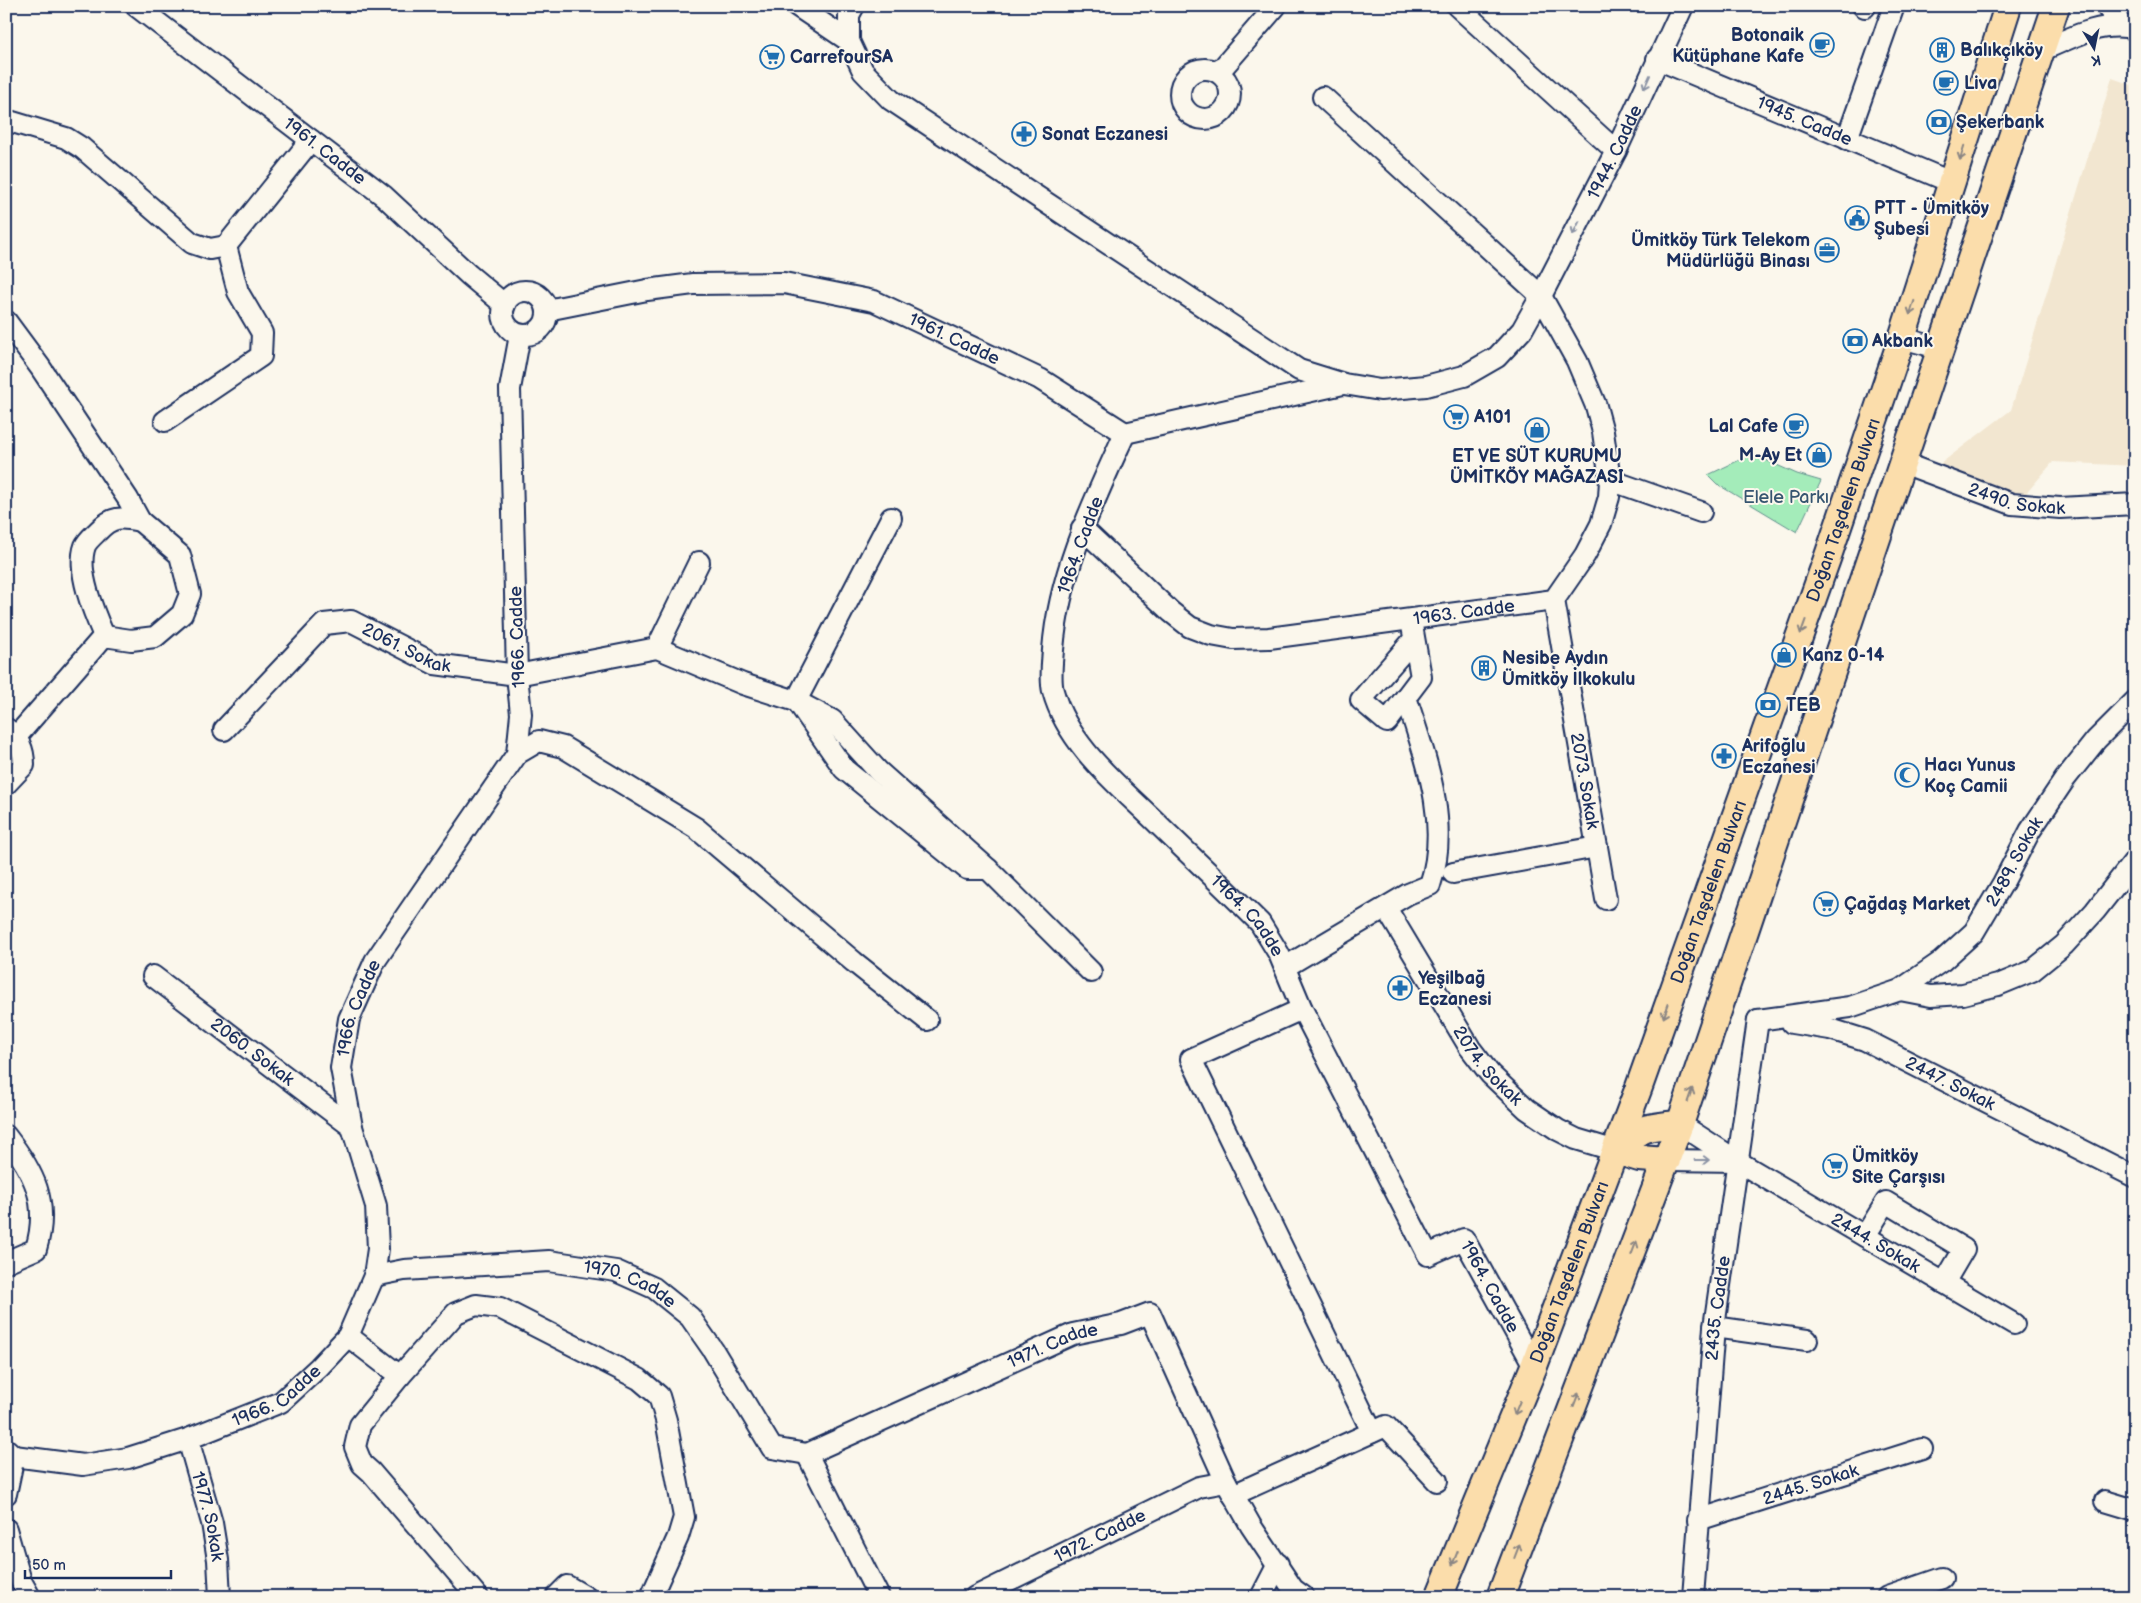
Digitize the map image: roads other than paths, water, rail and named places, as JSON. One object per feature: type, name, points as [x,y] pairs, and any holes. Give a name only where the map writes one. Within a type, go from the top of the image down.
[{"type":"main road","name":"Doğan Taşdelen Bulvarı","points":[[1439,1597],[1534,1366],[1616,1150],[1824,565],[1902,338],[2008,6]]},
{"type":"main road","points":[[1500,1597],[1680,1124],[2056,6]]},
{"type":"main road","points":[[1667,1160],[1639,1158],[1616,1150],[1628,1138],[1640,1130],[1653,1126],[1680,1124]]},
{"type":"street","name":"1961. Cadde","points":[[136,6],[384,196],[504,305]]},
{"type":"street","points":[[797,6],[849,41]]},
{"type":"street","points":[[854,6],[849,15],[849,41],[863,71],[891,100],[1299,370],[1344,384]]},
{"type":"street","points":[[1219,72],[1276,6]]},
{"type":"street","points":[[1457,6],[1616,151]]},
{"type":"street","name":"1944. Cadde","points":[[1344,384],[1380,390],[1426,386],[1464,376],[1496,357],[1522,330],[1616,151],[1683,6]]},
{"type":"street","points":[[1848,139],[1894,6]]},
{"type":"street","points":[[2106,6],[2129,27]]},
{"type":"street","points":[[2041,50],[2086,32],[2129,27]]},
{"type":"street","name":"1945. Cadde","points":[[1657,59],[1953,183]]},
{"type":"street","points":[[1323,97],[1541,296],[1587,382],[1602,432],[1610,480],[1609,497],[1600,524],[1585,555],[1554,600]]},
{"type":"street","points":[[6,120],[66,138],[82,148],[192,243],[210,248],[226,246],[311,140]]},
{"type":"street","points":[[165,421],[261,356],[262,333],[238,292],[226,246]]},
{"type":"street","name":"1961. Cadde","points":[[547,310],[647,290],[693,284],[784,283],[874,302],[1040,379],[1125,433]]},
{"type":"street","points":[[528,291],[541,297],[547,310],[545,324],[540,330],[527,336],[520,335],[507,327],[503,313],[504,305],[514,294],[528,291]]},
{"type":"street","points":[[6,322],[40,367],[123,490],[140,521],[180,555],[190,594],[182,614],[155,637],[131,640],[104,636]]},
{"type":"street","name":"1966. Cadde","points":[[10,1453],[83,1465],[128,1458],[188,1439],[281,1402],[319,1367],[348,1336],[374,1276],[378,1249],[376,1206],[352,1126],[342,1068],[349,1019],[375,961],[517,754],[521,714],[517,675],[510,389],[520,335]]},
{"type":"street","points":[[1902,338],[1942,349]]},
{"type":"street","points":[[1125,433],[1344,384]]},
{"type":"street","name":"1964. Cadde","points":[[1125,433],[1082,528],[1065,580],[1054,636],[1053,690],[1061,712],[1072,733],[1102,769],[1260,923],[1285,967],[1302,1009],[1428,1254],[1464,1239],[1534,1366]]},
{"type":"street","name":"2490. Sokak","points":[[1903,463],[2012,504],[2060,508],[2135,504]]},
{"type":"street","points":[[1610,480],[1701,512]]},
{"type":"street","points":[[104,636],[92,607],[83,571],[85,545],[104,525],[121,517],[140,521]]},
{"type":"street","points":[[796,701],[891,518]]},
{"type":"street","name":"1963. Cadde","points":[[1082,528],[1171,612],[1190,627],[1211,635],[1233,639],[1413,630],[1554,600]]},
{"type":"street","points":[[698,562],[656,648],[743,684],[796,701],[844,769],[967,869],[988,869],[1091,972]]},
{"type":"street","name":"2073. Sokak","points":[[1453,873],[1597,847],[1554,600]]},
{"type":"street","name":"2061. Sokak","points":[[224,730],[324,624],[351,621],[435,664],[517,675],[656,648]]},
{"type":"street","points":[[1413,630],[1421,677],[1387,722],[1361,700],[1413,630]]},
{"type":"street","points":[[6,784],[24,765],[16,739],[104,636]]},
{"type":"street","points":[[1285,967],[1386,908],[1430,885],[1435,864],[1437,839],[1435,798],[1429,767],[1406,697]]},
{"type":"street","name":"2489. Sokak","points":[[1758,1020],[1850,1007],[1900,990],[1942,961],[1974,932],[2004,883],[2030,831],[2065,779],[2096,740],[2135,700]]},
{"type":"street","points":[[517,754],[539,741],[563,747],[696,828],[854,962],[927,1020]]},
{"type":"street","points":[[1597,847],[1606,899]]},
{"type":"street","points":[[1900,990],[1931,996],[1962,994],[1998,985],[2032,971],[2064,945],[2095,911],[2135,860]]},
{"type":"street","name":"2074. Sokak","points":[[1386,908],[1470,1048],[1490,1074],[1527,1109],[1558,1130],[1576,1139],[1616,1150]]},
{"type":"street","name":"2060. Sokak","points":[[153,976],[352,1126]]},
{"type":"street","points":[[1302,1009],[1191,1059],[1372,1432],[1386,1426],[1437,1481]]},
{"type":"street","name":"2435. Cadde","points":[[1693,1597],[1714,1327],[1758,1020]]},
{"type":"street","name":"2447. Sokak","points":[[1758,1020],[1796,1023],[1830,1029],[1865,1040],[2135,1177]]},
{"type":"street","name":"2444. Sokak","points":[[1680,1124],[1737,1160],[2014,1324]]},
{"type":"street","points":[[6,1136],[28,1165],[40,1195],[42,1231],[36,1249],[6,1262]]},
{"type":"street","points":[[1667,1160],[1737,1160]]},
{"type":"street","points":[[1865,1236],[1886,1202],[1964,1249],[1944,1282]]},
{"type":"street","name":"1970. Cadde","points":[[374,1276],[404,1270],[549,1261],[616,1271],[654,1288],[690,1317],[713,1350],[772,1448],[807,1454]]},
{"type":"street","points":[[478,1597],[371,1472],[362,1464],[356,1447],[360,1425],[400,1376],[456,1313],[476,1305],[500,1308],[639,1380],[659,1396],[666,1420],[684,1517],[678,1537],[651,1597]]},
{"type":"street","name":"1971. Cadde","points":[[807,1454],[1073,1334],[1121,1324],[1150,1313],[1230,1489],[1293,1589],[1304,1597]]},
{"type":"street","points":[[1714,1327],[1807,1340]]},
{"type":"street","points":[[348,1336],[400,1376]]},
{"type":"street","name":"1972. Cadde","points":[[975,1597],[1199,1487],[1230,1489],[1372,1432]]},
{"type":"street","name":"1977. Sokak","points":[[188,1439],[212,1523],[218,1560],[220,1597]]},
{"type":"street","name":"2445. Sokak","points":[[1698,1520],[1922,1449]]},
{"type":"street","points":[[6,1494],[10,1453]]},
{"type":"street","points":[[807,1454],[879,1597]]},
{"type":"street","points":[[2105,1501],[2135,1510]]},
{"type":"street","points":[[6,1529],[21,1581],[30,1597]]},
{"type":"street","points":[[1261,1597],[1278,1564]]},
{"type":"street","points":[[1887,1597],[1942,1578]]},
{"type":"street","points":[[556,1597],[567,1586],[586,1597]]},
{"type":"place","name":"Botonaik Kütüphane Kafe","points":[[1822,45]]},
{"type":"place","name":"Balıkçıköy","points":[[1942,50]]},
{"type":"place","name":"CarrefourSA","points":[[772,57]]},
{"type":"place","name":"Liva","points":[[1946,83]]},
{"type":"place","name":"Şekerbank","points":[[1939,122]]},
{"type":"place","name":"Sonat Eczanesi","points":[[1024,134]]},
{"type":"place","name":"PTT - Ümitköy Şubesi","points":[[1857,218]]},
{"type":"place","name":"Ümitköy Türk Telekom Müdürlüğü Binası","points":[[1827,250]]},
{"type":"place","name":"Akbank","points":[[1855,341]]},
{"type":"place","name":"A101","points":[[1456,417]]},
{"type":"place","name":"Lal Cafe","points":[[1796,426]]},
{"type":"place","name":"ET VE SÜT KURUMU ÜMİTKÖY MAĞAZASI","points":[[1537,430]]},
{"type":"place","name":"M-Ay Et","points":[[1819,455]]},
{"type":"place","name":"Kanz 0-14","points":[[1784,655]]},
{"type":"place","name":"Nesibe Aydın Ümitköy İlkokulu","points":[[1484,668]]},
{"type":"place","name":"TEB","points":[[1768,705]]},
{"type":"place","name":"Arifoğlu Eczanesi","points":[[1724,756]]},
{"type":"place","name":"Hacı Yunus Koç Camii","points":[[1907,775]]},
{"type":"place","name":"Çağdaş Market","points":[[1826,904]]},
{"type":"place","name":"Yeşilbağ Eczanesi","points":[[1400,988]]},
{"type":"place","name":"Ümitköy Site Çarşısı","points":[[1835,1166]]},
{"type":"park label","name":"Elele Parkı","points":[[1786,497]]}]
